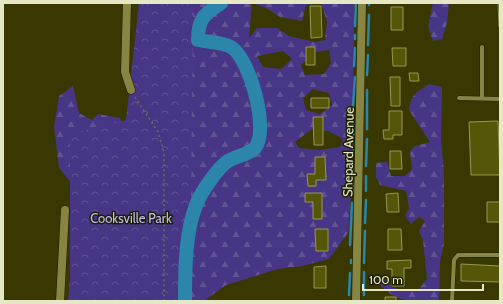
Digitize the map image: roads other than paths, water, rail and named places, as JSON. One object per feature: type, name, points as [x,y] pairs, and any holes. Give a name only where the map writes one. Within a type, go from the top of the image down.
[{"type":"street","points":[[127,3],[125,72],[131,90]]},
{"type":"street","name":"Shepard Avenue","points":[[356,301],[362,3]]},
{"type":"street","points":[[60,301],[65,210]]},
{"type":"lane","points":[[482,47],[482,98]]},
{"type":"lane","points":[[459,98],[500,99]]},
{"type":"lane","points":[[452,301],[452,270],[454,260],[458,255],[500,255]]},
{"type":"waterway","points":[[185,301],[188,240],[192,216],[198,200],[219,169],[231,159],[245,154],[255,148],[259,139],[259,111],[255,94],[244,64],[238,53],[227,45],[198,40],[199,27],[203,18],[210,10],[221,3]]},
{"type":"waterway","points":[[355,26],[356,3]]},
{"type":"waterway","points":[[368,45],[369,15]]},
{"type":"waterway","points":[[354,66],[355,48]]},
{"type":"waterway","points":[[367,75],[368,55]]},
{"type":"waterway","points":[[353,106],[355,77]]},
{"type":"waterway","points":[[367,90],[367,129]]},
{"type":"waterway","points":[[353,116],[353,136]]},
{"type":"waterway","points":[[366,166],[367,139]]},
{"type":"waterway","points":[[353,147],[353,152]]},
{"type":"waterway","points":[[353,161],[353,176]]},
{"type":"waterway","points":[[366,176],[366,191]]},
{"type":"waterway","points":[[353,184],[353,191]]},
{"type":"waterway","points":[[365,223],[366,200]]},
{"type":"waterway","points":[[350,245],[352,203]]},
{"type":"waterway","points":[[364,263],[365,231]]},
{"type":"waterway","points":[[364,272],[364,295]]},
{"type":"waterway","points":[[349,295],[350,273]]},
{"type":"park label","name":"Cooksville Park","points":[[131,218]]}]
